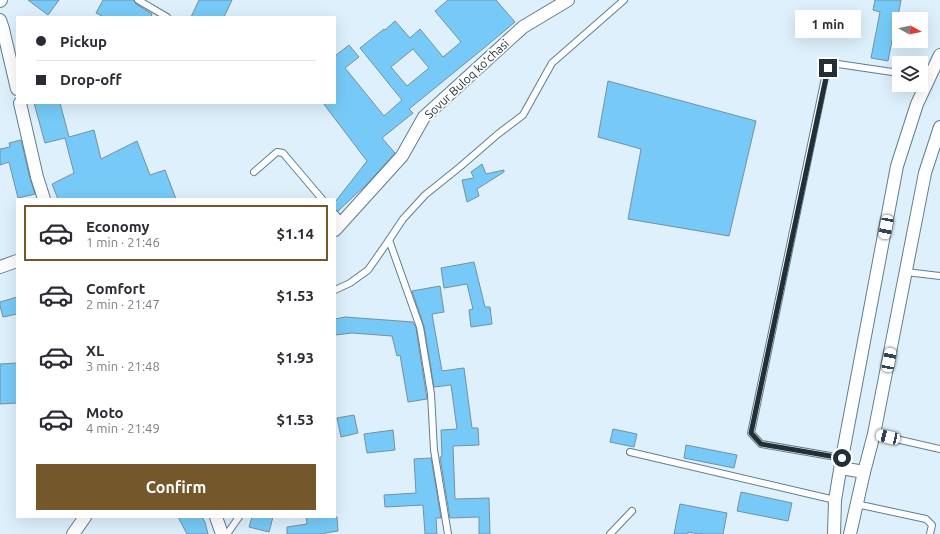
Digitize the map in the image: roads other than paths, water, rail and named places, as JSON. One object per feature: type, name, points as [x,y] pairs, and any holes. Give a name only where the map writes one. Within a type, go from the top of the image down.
[{"type":"street","name":"Sovur Buloq koʻchasi","points":[[337,222],[402,156],[424,117],[523,27],[568,0]]},
{"type":"street","points":[[0,20],[16,85]]},
{"type":"street","points":[[928,73],[940,55]]},
{"type":"street","points":[[834,534],[835,500],[841,463],[897,166],[921,92]]},
{"type":"street","points":[[20,104],[37,177],[44,198]]},
{"type":"street","points":[[850,534],[874,434],[925,173],[940,127]]},
{"type":"street","points":[[0,267],[16,261]]},
{"type":"street","points":[[841,463],[864,472]]},
{"type":"street","points":[[73,534],[84,518]]},
{"type":"street","points":[[216,518],[222,534]]},
{"type":"lane","points":[[138,0],[165,16]]},
{"type":"lane","points":[[336,290],[350,283],[368,270],[403,219],[425,195],[498,134],[523,116],[552,63],[624,0]]},
{"type":"lane","points":[[841,463],[761,444],[751,433],[828,68],[838,64],[892,72]]},
{"type":"lane","points":[[254,172],[277,152],[283,152],[321,198]]},
{"type":"lane","points":[[389,240],[420,327],[431,394],[434,450],[448,534]]},
{"type":"lane","points":[[906,272],[940,276]]},
{"type":"lane","points":[[874,434],[940,449]]},
{"type":"lane","points":[[630,452],[835,500]]},
{"type":"lane","points":[[856,504],[926,519],[932,525],[930,534]]},
{"type":"lane","points":[[610,534],[632,511]]},
{"type":"lane","points":[[227,534],[238,518]]}]
